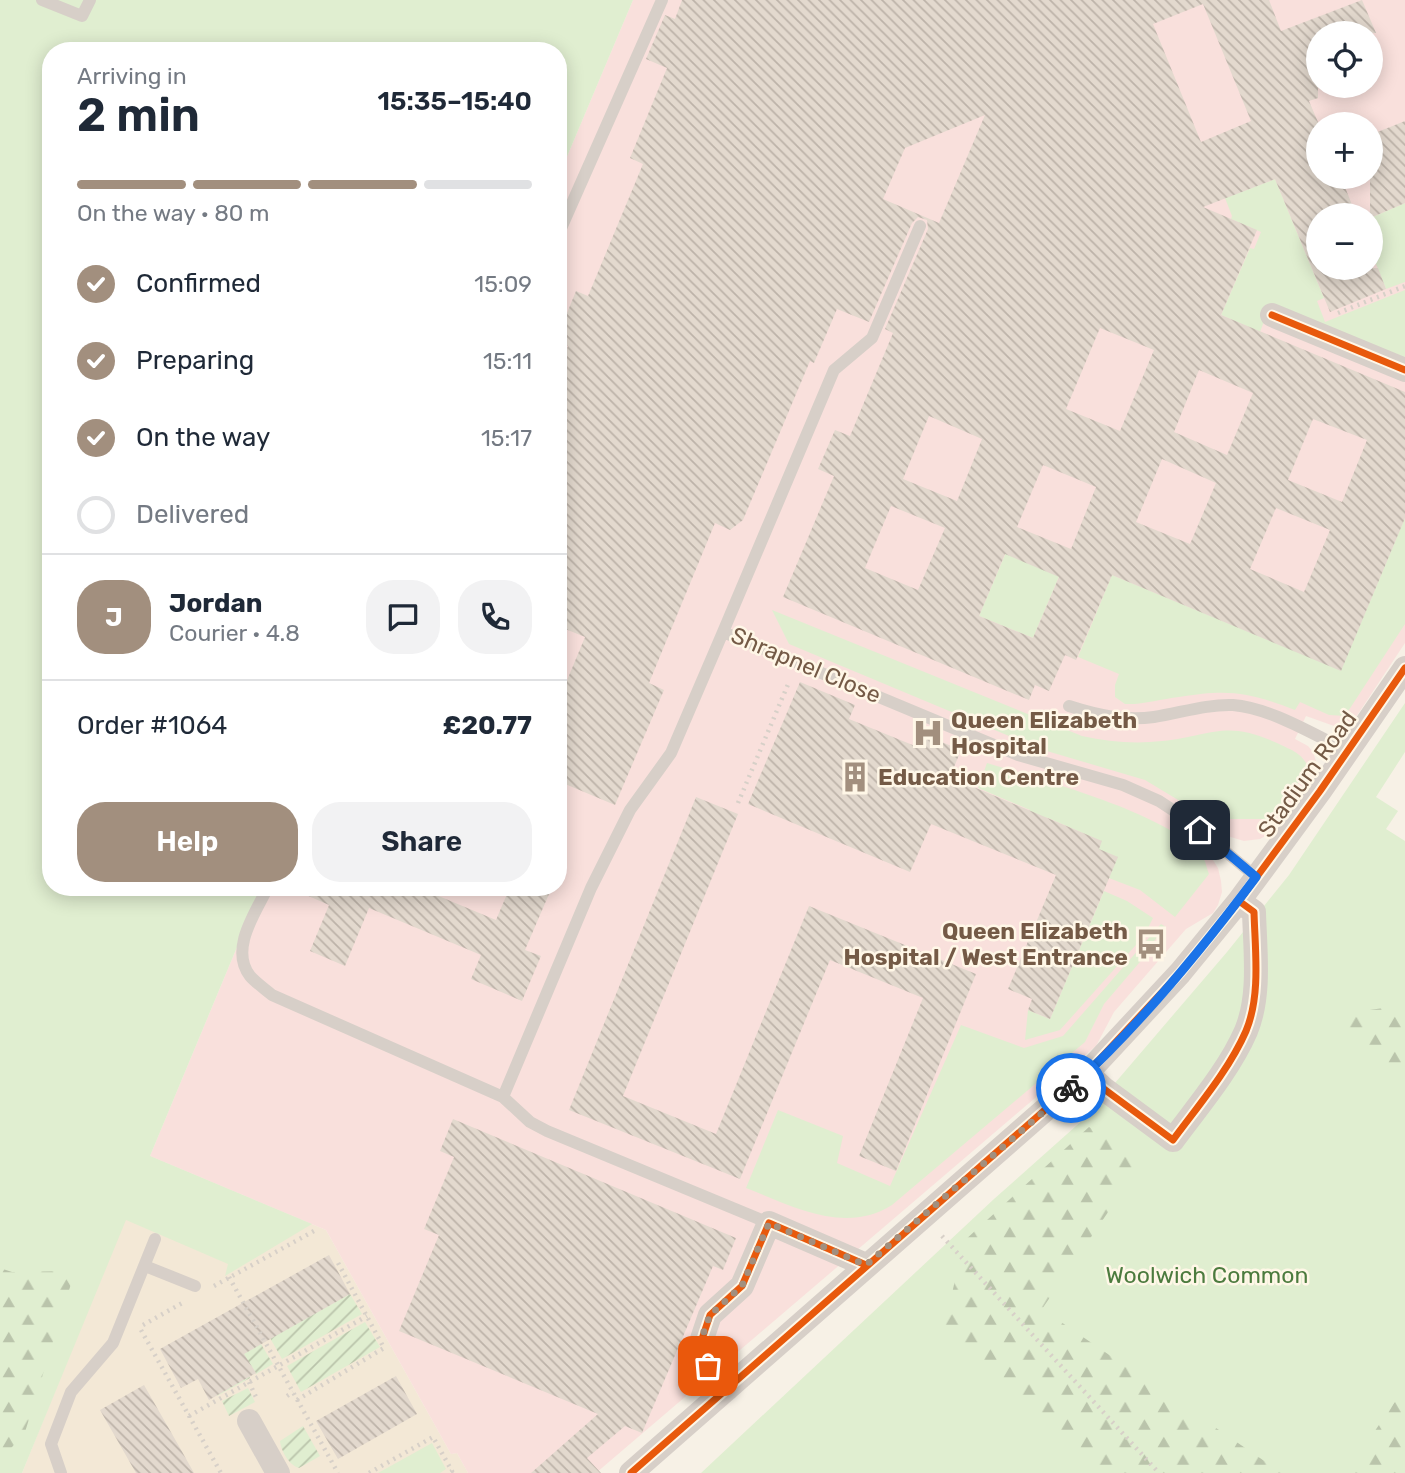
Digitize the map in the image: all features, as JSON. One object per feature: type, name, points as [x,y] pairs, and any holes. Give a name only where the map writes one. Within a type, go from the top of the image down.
[{"type":"street","points":[[1272,315],[1405,370]]},
{"type":"street","name":"Stadium Road","points":[[631,1473],[1087,1073],[1180,972],[1239,901],[1405,668]]},
{"type":"street","points":[[1087,1073],[1104,1089],[1173,1140],[1229,1061],[1246,1030],[1255,990],[1254,912],[1239,901]]},
{"type":"street","points":[[727,1389],[701,1357],[699,1345],[710,1315],[742,1286],[769,1223],[866,1265]]},
{"type":"street","points":[[253,1410],[278,1473]]},
{"type":"lane","points":[[42,0],[82,16],[90,0]]},
{"type":"lane","points":[[567,215],[662,0]]},
{"type":"lane","name":"Shrapnel Close","points":[[920,226],[872,338],[834,370],[723,632],[1018,755],[1090,775],[1159,801],[1188,820],[1256,877]]},
{"type":"lane","points":[[503,1097],[591,888],[630,810],[671,753],[723,632]]},
{"type":"lane","points":[[1069,706],[1098,715],[1126,719],[1150,718],[1220,705],[1237,706],[1255,709],[1348,751]]},
{"type":"lane","points":[[264,896],[245,934],[242,957],[250,975],[272,995],[503,1097],[530,1122],[547,1131],[769,1223]]},
{"type":"lane","points":[[61,1473],[51,1444],[71,1392],[113,1343],[156,1240]]},
{"type":"lane","points":[[145,1266],[199,1291]]},
{"type":"path","points":[[1328,317],[1405,286]]},
{"type":"path","points":[[738,803],[798,662]]},
{"type":"path","points":[[221,1473],[202,1434],[139,1327],[199,1291],[314,1231]]},
{"type":"path","points":[[941,1235],[1159,1473]]},
{"type":"path","points":[[298,1400],[384,1348],[337,1261]]},
{"type":"path","points":[[229,1277],[338,1473]]},
{"type":"path","points":[[189,1416],[367,1316]]},
{"type":"path","points":[[249,1382],[253,1410]]},
{"type":"path","points":[[287,1396],[293,1392]]},
{"type":"path","points":[[217,1401],[222,1409]]},
{"type":"path","points":[[369,1473],[433,1437],[452,1471],[449,1473]]},
{"type":"shaded area","name":"Queen Elizabeth Hospital","points":[[633,0],[1405,0],[1405,643],[1350,723],[1334,726],[1306,716],[1295,739],[1313,752],[1317,764],[1315,776],[1282,822],[1269,834],[1260,839],[1244,841],[1224,835],[1209,854],[1218,868],[1222,892],[1213,913],[1186,929],[1114,1012],[1096,1046],[596,1473],[468,1473],[457,1453],[451,1454],[326,1230],[150,1156],[258,896],[567,896],[567,157]]},
{"type":"shaded area","points":[[150,1156],[326,1230],[451,1454],[457,1453],[468,1473],[22,1473]]},
{"type":"green space","points":[[0,0],[633,0],[567,157],[567,42],[42,42],[42,896],[258,896],[150,1156],[312,1224],[225,1276],[228,1264],[126,1220],[22,1473],[0,1473]]},
{"type":"green space","points":[[1275,179],[1306,254],[1306,280],[1317,280],[1324,298],[1317,301],[1325,322],[1405,290],[1405,364],[1269,308],[1260,332],[1221,315],[1250,248],[1254,249],[1261,232],[1231,219],[1225,198]]},
{"type":"green space","points":[[1405,203],[1405,282],[1386,289],[1382,280],[1383,212]]},
{"type":"green space","points":[[1405,518],[1405,624],[1345,716],[1329,715],[1300,702],[1295,710],[1264,699],[1225,693],[1125,704],[1115,697],[1119,674],[1078,657],[1112,575],[1341,670]]},
{"type":"green space","points":[[1007,550],[1061,572],[1033,638],[979,616]]},
{"type":"green space","points":[[772,610],[1082,736],[1142,742],[1179,739],[1219,731],[1244,732],[1292,750],[1303,758],[1309,768],[1272,819],[1229,819],[1207,806],[1203,815],[1145,780],[1040,749],[789,644]]},
{"type":"green space","name":"Woolwich Common","points":[[1405,703],[1405,752],[1376,797],[1398,811],[1386,829],[1405,841],[1405,1473],[701,1473],[994,1199],[1085,1118],[1289,875]]},
{"type":"green space","points":[[987,763],[1104,800],[1166,828],[1189,843],[1204,859],[1209,874],[1175,917],[1140,890],[1101,875],[1101,841],[1048,818],[1029,815],[1030,810],[978,788]]},
{"type":"green space","points":[[1104,891],[1127,901],[1153,918],[1144,936],[1060,1030],[1025,1040],[1028,1010],[1050,1019]]},
{"type":"green space","points":[[1161,924],[1166,927],[1104,1004],[1085,1042],[892,1205],[874,1214],[837,1218],[800,1209],[746,1188],[778,1110],[843,1136],[837,1163],[890,1186],[961,1025],[1024,1048],[1063,1036]]},
{"type":"green space","points":[[1384,1008],[1405,1009],[1405,1078],[1336,1030],[1357,1013]]},
{"type":"green space","points":[[1089,1127],[1147,1155],[1042,1309],[1282,1473],[1090,1473],[945,1324],[964,1241]]},
{"type":"green space","points":[[0,1268],[12,1272],[75,1271],[25,1432],[0,1461]]},
{"type":"green space","points":[[350,1294],[362,1314],[282,1359],[270,1338]]},
{"type":"green space","points":[[365,1322],[380,1347],[301,1392],[287,1366]]},
{"type":"green space","points":[[261,1344],[273,1364],[256,1374],[251,1365],[245,1368],[250,1378],[217,1396],[201,1377]]},
{"type":"green space","points":[[1405,1387],[1405,1473],[1346,1473]]},
{"type":"green space","points":[[248,1388],[255,1402],[229,1416],[222,1401]]},
{"type":"green space","points":[[303,1426],[320,1456],[299,1468],[286,1457],[280,1441]]},
{"type":"green space","points":[[432,1443],[446,1469],[440,1473],[378,1473]]},
{"type":"building","points":[[682,0],[1269,0],[1281,31],[1306,21],[1306,98],[1318,98],[1309,101],[1314,112],[1306,112],[1306,189],[1346,189],[1351,203],[1306,203],[1306,254],[1275,179],[1203,207],[1257,230],[1221,315],[1405,392],[1405,518],[1341,671],[1112,575],[1076,660],[1065,655],[1049,691],[1035,685],[1029,700],[783,597],[834,476],[818,469],[835,430],[850,436],[893,333],[885,329],[928,229],[927,220],[918,217],[912,223],[869,322],[837,309],[814,363],[810,361],[743,520],[730,530],[715,523],[649,683],[664,690],[615,805],[567,785],[567,680],[585,637],[567,630],[567,313],[576,291],[588,296],[643,164],[630,158],[667,68],[646,59],[665,15],[675,19]],"holes":[[[1203,4],[1251,121],[1201,142],[1153,24]],[[985,115],[939,223],[883,199],[905,148]],[[1100,328],[1154,350],[1120,431],[1066,409]],[[1199,370],[1253,393],[1227,455],[1174,432]],[[929,416],[982,439],[957,501],[903,479]],[[1313,419],[1367,440],[1342,502],[1288,480]],[[1162,459],[1216,483],[1190,544],[1136,522]],[[1043,465],[1096,487],[1071,549],[1017,527]],[[891,506],[945,528],[918,590],[865,568]],[[1276,508],[1330,530],[1304,592],[1250,569]],[[1005,554],[1059,577],[1033,638],[979,616]]]},
{"type":"building","points":[[1362,0],[1371,21],[1307,21]]},
{"type":"building","points":[[1405,121],[1405,203],[1383,212],[1383,203],[1370,203],[1370,189],[1383,189],[1383,130]]},
{"type":"building","points":[[1317,280],[1383,280],[1386,289],[1330,312]]},
{"type":"building","points":[[800,682],[855,705],[849,719],[915,746],[920,733],[961,750],[950,777],[1102,841],[1099,849],[1118,857],[1050,1019],[1028,1010],[1032,999],[1008,989],[1056,875],[931,824],[910,872],[748,804]]},
{"type":"building","points":[[696,797],[738,814],[623,1096],[716,1134],[809,906],[976,974],[896,1171],[859,1156],[923,998],[830,960],[740,1179],[569,1110]]},
{"type":"building","points":[[308,896],[439,896],[496,920],[506,896],[548,896],[525,950],[541,956],[522,1001],[471,979],[481,955],[369,908],[345,966],[310,951],[329,905]]},
{"type":"building","points":[[453,1119],[736,1238],[723,1270],[713,1266],[642,1433],[625,1426],[587,1458],[601,1473],[531,1473],[598,1414],[399,1331],[439,1235],[424,1229],[454,1157],[440,1151]]},
{"type":"building","points":[[329,1255],[350,1294],[244,1354],[256,1373],[209,1400],[198,1379],[181,1388],[160,1349]]},
{"type":"building","points":[[396,1376],[417,1414],[338,1459],[316,1421]]},
{"type":"building","points":[[144,1385],[194,1473],[136,1473],[100,1410]]},
{"type":"cycle path","points":[[1272,315],[1405,370]]},
{"type":"cycle path","points":[[631,1473],[1087,1073],[1180,973],[1239,901],[1320,791],[1405,668]]},
{"type":"cycle path","points":[[1087,1073],[1104,1089],[1173,1140],[1231,1060],[1251,1017],[1256,972],[1254,912],[1239,901]]},
{"type":"cycle path","points":[[727,1389],[701,1357],[700,1345],[710,1315],[742,1286],[769,1223],[866,1265]]},
{"type":"way so far","points":[[708,1366],[701,1357],[699,1345],[710,1315],[742,1286],[769,1223],[866,1265],[1071,1088]]},
{"type":"place","name":"Queen Elizabeth Hospital","points":[[928,733]]},
{"type":"place","name":"Education Centre","points":[[855,777]]},
{"type":"place","name":"Queen Elizabeth Hospital / West Entrance","points":[[1151,944]]},
{"type":"route","points":[[1071,1088],[1140,1018],[1239,901],[1256,877],[1200,830]]}]
